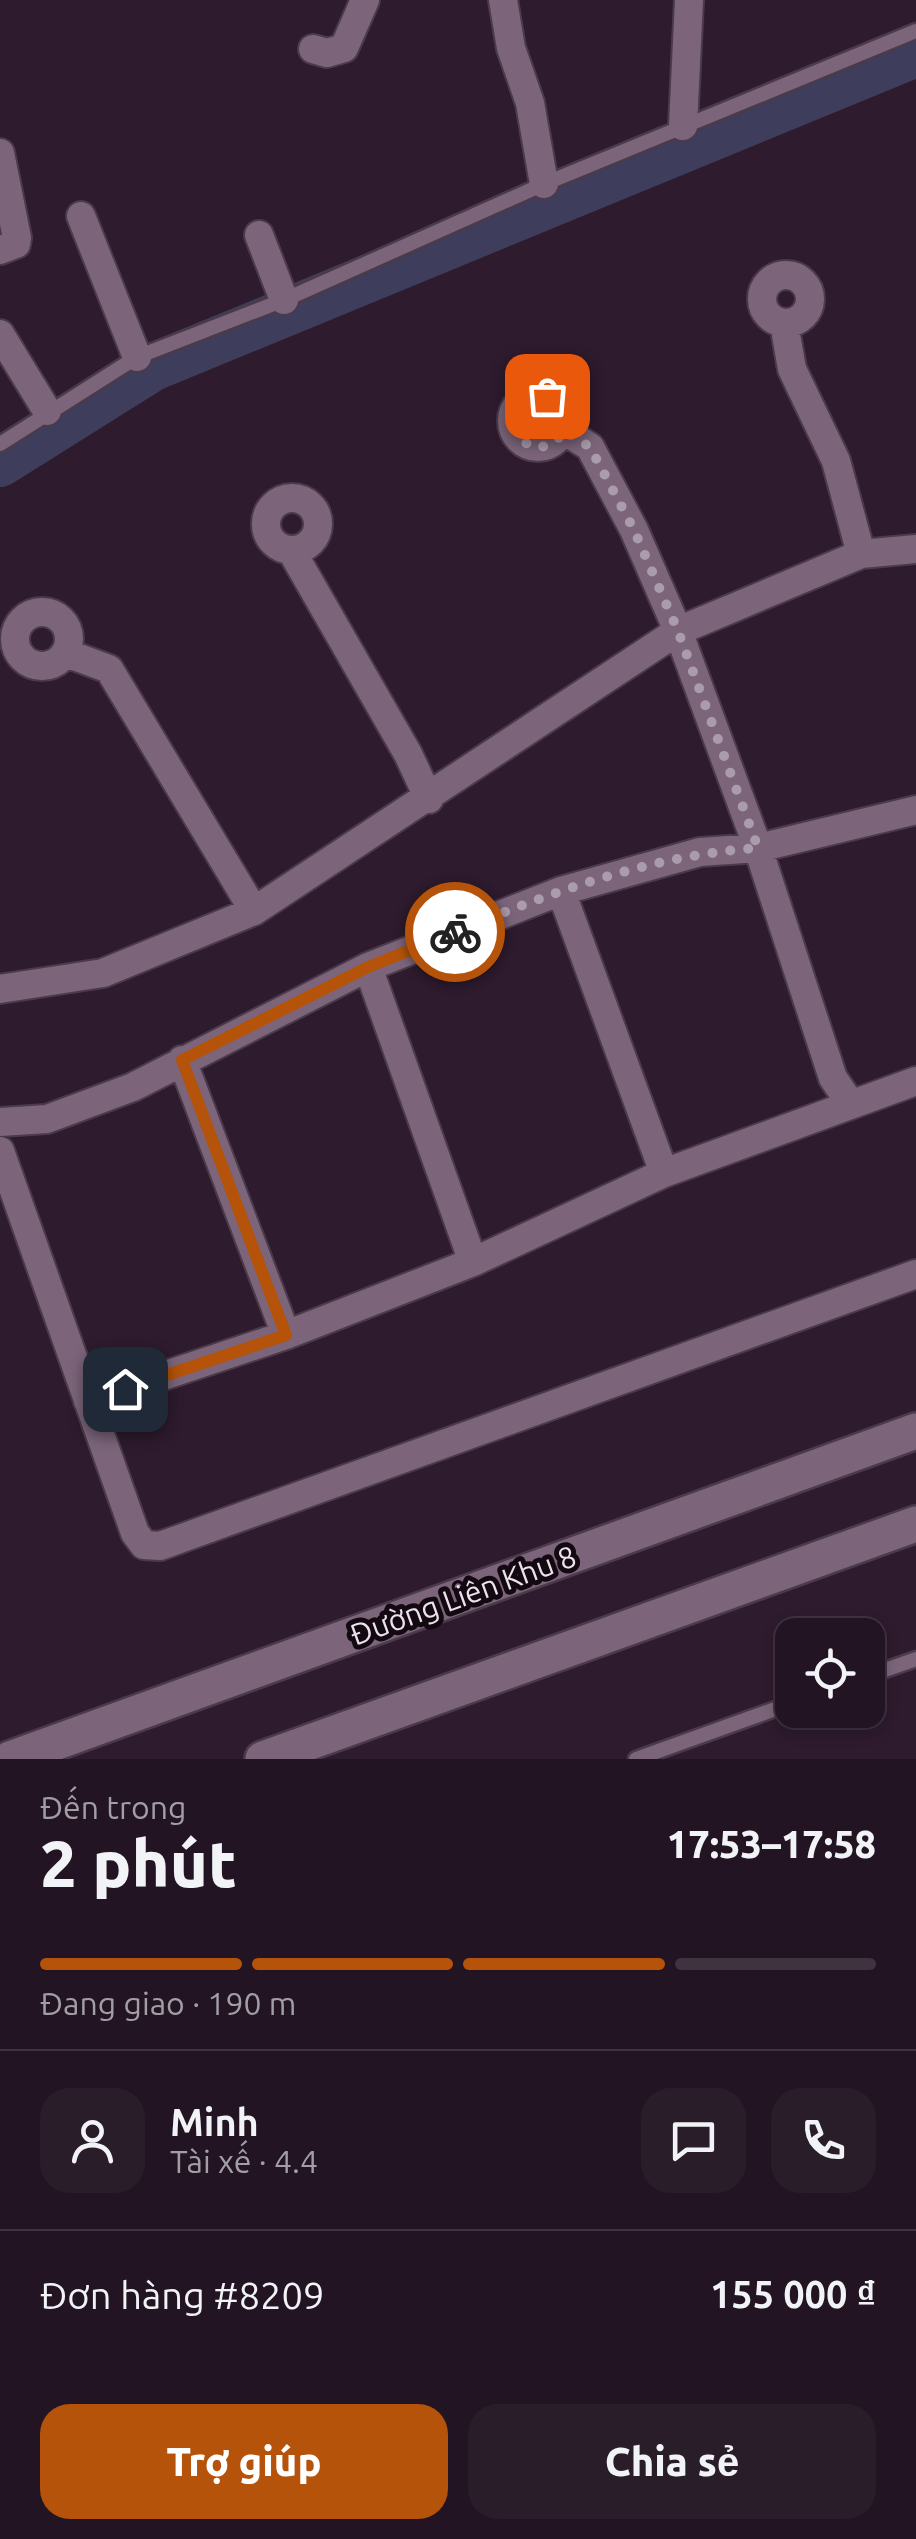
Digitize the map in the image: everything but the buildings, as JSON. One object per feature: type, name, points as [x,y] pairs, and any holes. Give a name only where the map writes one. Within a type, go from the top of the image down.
[{"type":"street","points":[[313,49],[327,53],[344,48],[365,0]]},
{"type":"street","points":[[503,0],[511,48],[530,103],[544,184]]},
{"type":"street","points":[[683,126],[689,0]]},
{"type":"street","points":[[0,154],[17,238],[16,244],[0,250]]},
{"type":"street","points":[[80,216],[137,357]]},
{"type":"street","points":[[258,234],[284,300]]},
{"type":"street","points":[[784,324],[792,369],[836,460],[861,554]]},
{"type":"street","points":[[3,346],[48,411]]},
{"type":"street","points":[[563,430],[590,447],[634,530],[678,631],[758,848],[832,1078],[850,1103]]},
{"type":"street","points":[[0,990],[103,973],[254,910],[429,799],[678,631],[861,554],[916,549]]},
{"type":"street","points":[[291,550],[408,754],[429,799]]},
{"type":"street","points":[[66,653],[108,668],[254,910]]},
{"type":"street","points":[[0,1122],[48,1119],[133,1087],[368,967],[561,890],[700,852],[758,848],[916,810]]},
{"type":"street","points":[[561,890],[664,1173]]},
{"type":"street","points":[[368,967],[474,1262]]},
{"type":"street","points":[[182,1060],[286,1335]]},
{"type":"street","points":[[88,1401],[286,1335],[474,1262],[664,1173],[916,1081]]},
{"type":"street","points":[[0,1152],[135,1533],[144,1545],[160,1546],[916,1274]]},
{"type":"street","name":"Đường Liên Khu 8","points":[[10,1759],[914,1430]]},
{"type":"street","points":[[263,1759],[916,1524]]},
{"type":"lane","points":[[0,444],[137,357],[284,300],[544,184],[916,31]]},
{"type":"lane","points":[[885,1670],[916,1659]]},
{"type":"lane","points":[[636,1759],[775,1709]]},
{"type":"waterway","points":[[0,463],[153,367],[916,53]]},
{"type":"way so far","points":[[455,932],[561,890],[700,852],[758,848],[678,631],[634,530],[590,447],[563,430],[558,439],[540,448],[521,441],[515,433],[512,423],[519,404],[537,395],[547,396]]},
{"type":"route","points":[[125,1389],[286,1335],[182,1060],[368,967],[455,932]]}]
